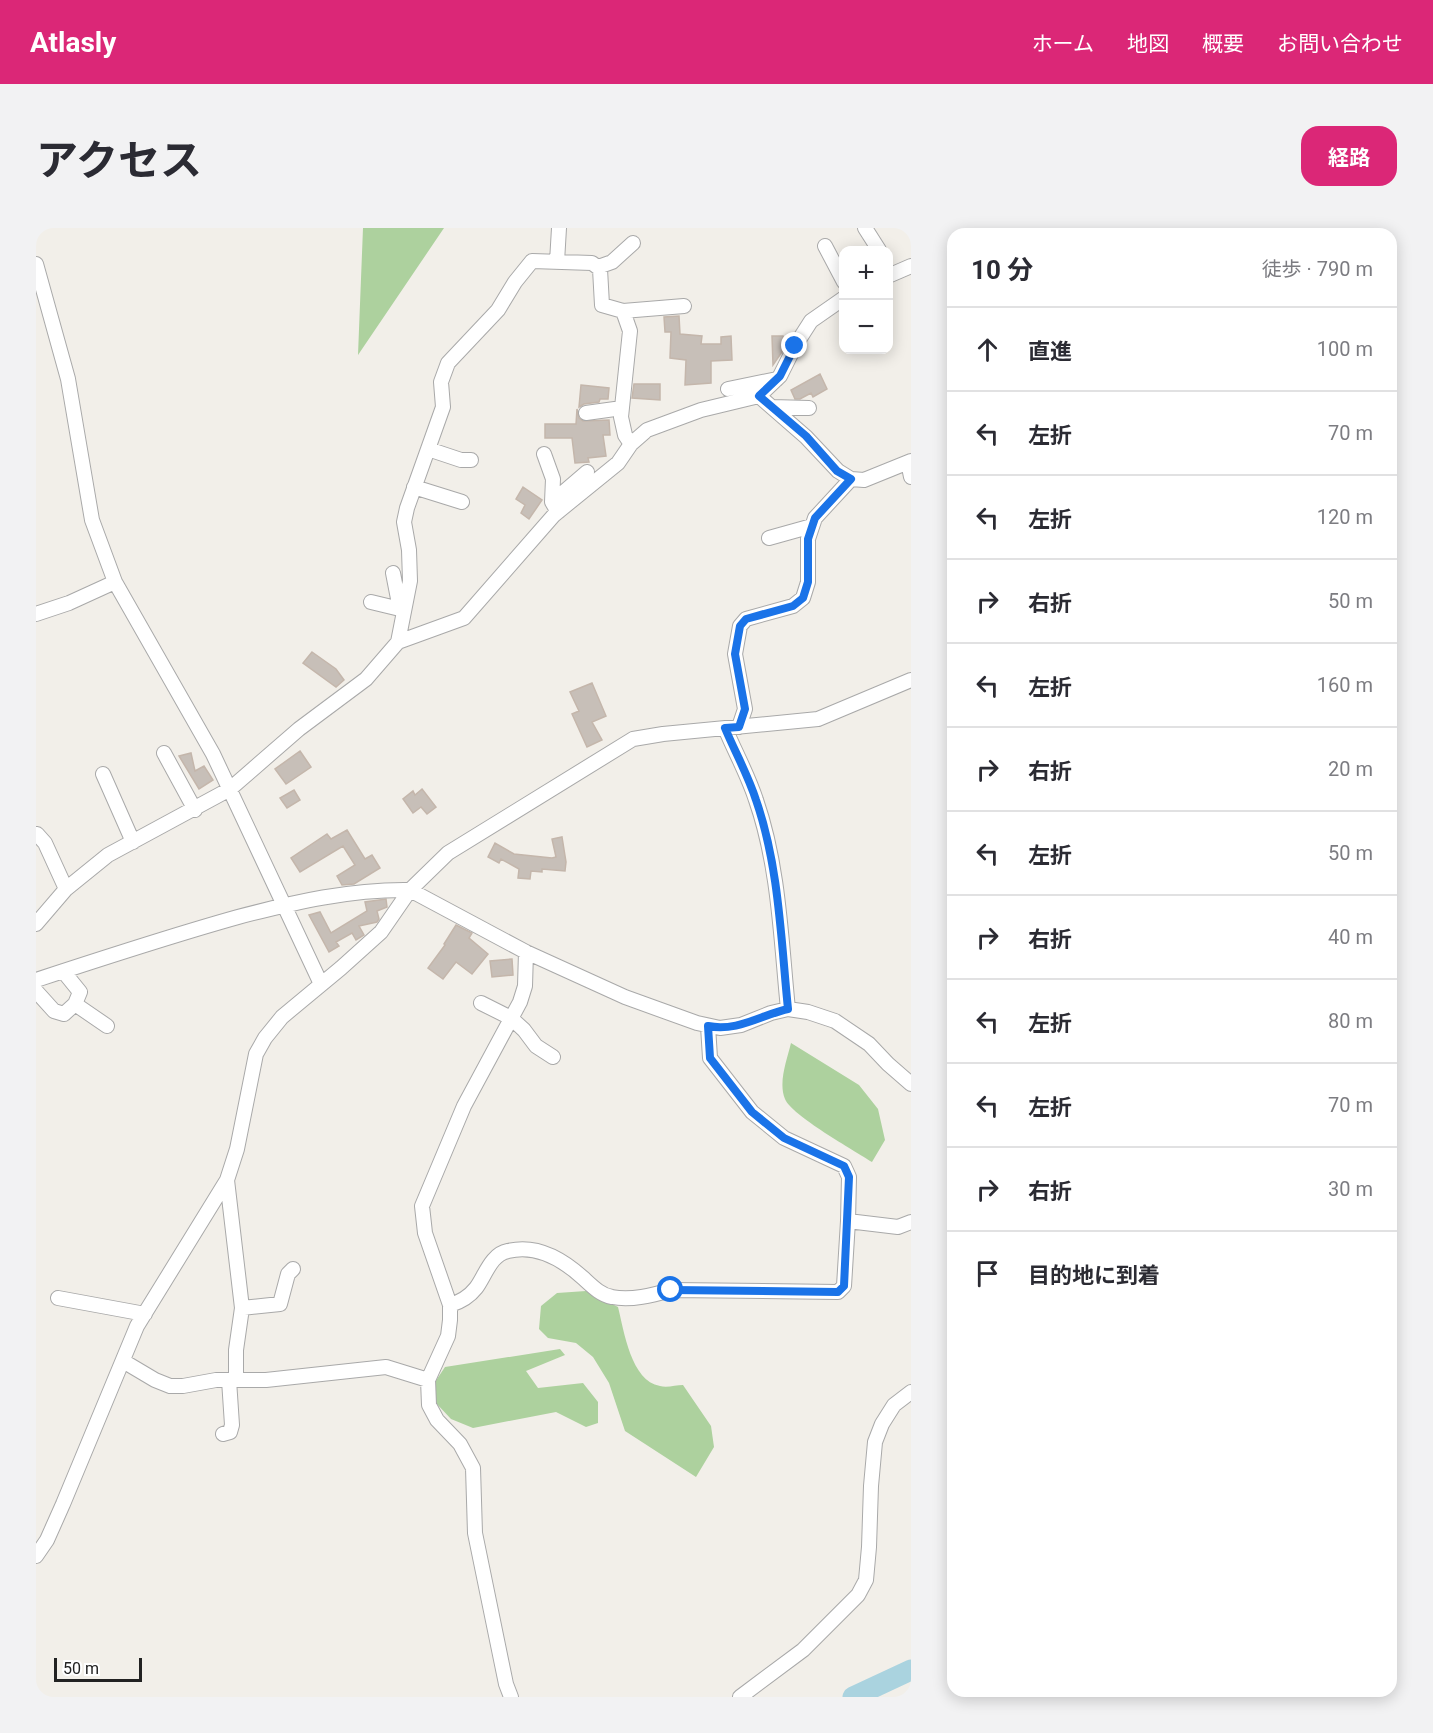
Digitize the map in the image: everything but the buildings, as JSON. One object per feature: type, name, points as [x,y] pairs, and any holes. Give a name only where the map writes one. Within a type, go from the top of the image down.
[{"type":"street","points":[[557,262],[559,228]]},
{"type":"street","points":[[865,228],[876,246]]},
{"type":"street","points":[[598,267],[612,262],[633,243]]},
{"type":"street","points":[[825,246],[839,274]]},
{"type":"street","points":[[398,642],[402,610],[410,581],[409,550],[404,522],[443,407],[441,382],[448,363],[498,310],[515,282],[532,261],[592,263],[600,268],[602,305],[623,311],[684,306]]},
{"type":"street","points":[[36,264],[68,379],[92,520],[115,582],[213,754],[321,984]]},
{"type":"street","points":[[893,271],[911,266]]},
{"type":"street","points":[[555,507],[618,463],[631,444],[647,430],[701,411],[759,396],[777,379],[812,321],[840,300]]},
{"type":"street","points":[[623,311],[630,331],[621,417],[625,435],[631,444]]},
{"type":"street","points":[[728,389],[777,379]]},
{"type":"street","points":[[759,396],[806,436],[837,471],[851,479],[864,480],[909,461],[911,477]]},
{"type":"street","points":[[772,407],[809,408]]},
{"type":"street","points":[[585,413],[622,408]]},
{"type":"street","points":[[428,449],[461,460],[471,460]]},
{"type":"street","points":[[544,454],[553,479],[555,507]]},
{"type":"street","points":[[36,924],[66,889],[108,855],[195,810],[230,789],[299,729],[366,679],[398,642],[464,618],[555,507],[587,472]]},
{"type":"street","points":[[732,727],[745,709],[735,654],[740,626],[746,619],[793,606],[803,598],[808,582],[808,539],[815,518],[851,479]]},
{"type":"street","points":[[414,487],[462,502]]},
{"type":"street","points":[[769,538],[812,526]]},
{"type":"street","points":[[393,573],[402,610]]},
{"type":"street","points":[[36,614],[69,603],[115,582]]},
{"type":"street","points":[[371,602],[402,610]]},
{"type":"street","points":[[36,1556],[63,1504],[137,1326],[227,1180],[237,1149],[256,1054],[265,1038],[282,1017],[381,932],[410,890],[448,853],[633,740],[663,734],[818,719],[911,680]]},
{"type":"street","points":[[732,727],[765,829],[774,877],[788,1009]]},
{"type":"street","points":[[164,753],[195,810]]},
{"type":"street","points":[[103,774],[133,842]]},
{"type":"street","points":[[37,834],[45,843],[66,889]]},
{"type":"street","points":[[36,980],[170,935],[306,899],[388,889],[410,890],[526,952],[625,997],[708,1026],[720,1028],[741,1025],[788,1009],[808,1012],[836,1021],[870,1044],[911,1084]]},
{"type":"street","points":[[511,1697],[506,1684],[475,1533],[473,1468],[460,1444],[437,1420],[429,1405],[428,1380],[448,1336],[450,1305],[425,1233],[422,1206],[464,1106],[520,1002],[525,986],[526,952]]},
{"type":"street","points":[[36,991],[54,1011],[64,1014],[75,1004],[80,992],[63,971]]},
{"type":"street","points":[[481,1003],[512,1018],[536,1047],[553,1057]]},
{"type":"street","points":[[75,1004],[107,1026]]},
{"type":"street","points":[[450,1305],[462,1301],[475,1290],[493,1259],[506,1251],[540,1251],[568,1265],[600,1293],[614,1297],[650,1296],[671,1290],[838,1292],[844,1286],[849,1177],[844,1166],[784,1138],[752,1112],[710,1058],[708,1026]]},
{"type":"street","points":[[223,1434],[230,1432],[232,1425],[233,1380],[242,1308],[227,1180]]},
{"type":"street","points":[[848,1221],[898,1227],[911,1222]]},
{"type":"street","points":[[242,1308],[280,1304],[288,1274],[293,1269]]},
{"type":"street","points":[[58,1298],[145,1314]]},
{"type":"street","points":[[123,1361],[170,1386],[233,1380],[266,1380],[386,1367],[428,1380]]},
{"type":"street","points":[[740,1697],[803,1650],[858,1595],[866,1580],[870,1547],[871,1486],[875,1442],[882,1424],[894,1405],[911,1392]]},
{"type":"green space","points":[[363,228],[444,228],[358,355]]},
{"type":"green space","points":[[791,1043],[859,1085],[878,1109],[885,1140],[872,1162],[811,1123],[785,1099],[782,1085]]},
{"type":"green space","points":[[586,1291],[618,1307],[630,1354],[642,1375],[650,1382],[660,1386],[683,1385],[711,1426],[714,1447],[696,1477],[625,1431],[609,1383],[593,1357],[576,1343],[548,1338],[539,1329],[541,1306],[557,1293]]},
{"type":"green space","points":[[560,1349],[565,1355],[526,1371],[538,1388],[583,1383],[598,1402],[598,1423],[586,1427],[556,1412],[473,1428],[451,1419],[435,1402],[433,1385],[445,1367]]},
{"type":"waterway","points":[[853,1697],[911,1670]]},
{"type":"route","points":[[671,1290],[838,1292],[844,1286],[849,1177],[844,1166],[784,1138],[752,1112],[710,1058],[708,1026],[720,1028],[741,1025],[788,1009],[774,877],[765,829],[756,799],[725,728],[739,727],[745,709],[735,654],[740,626],[746,619],[780,611],[793,606],[803,598],[808,582],[808,539],[815,518],[851,479],[837,471],[806,436],[759,396],[780,376],[795,346]]}]
